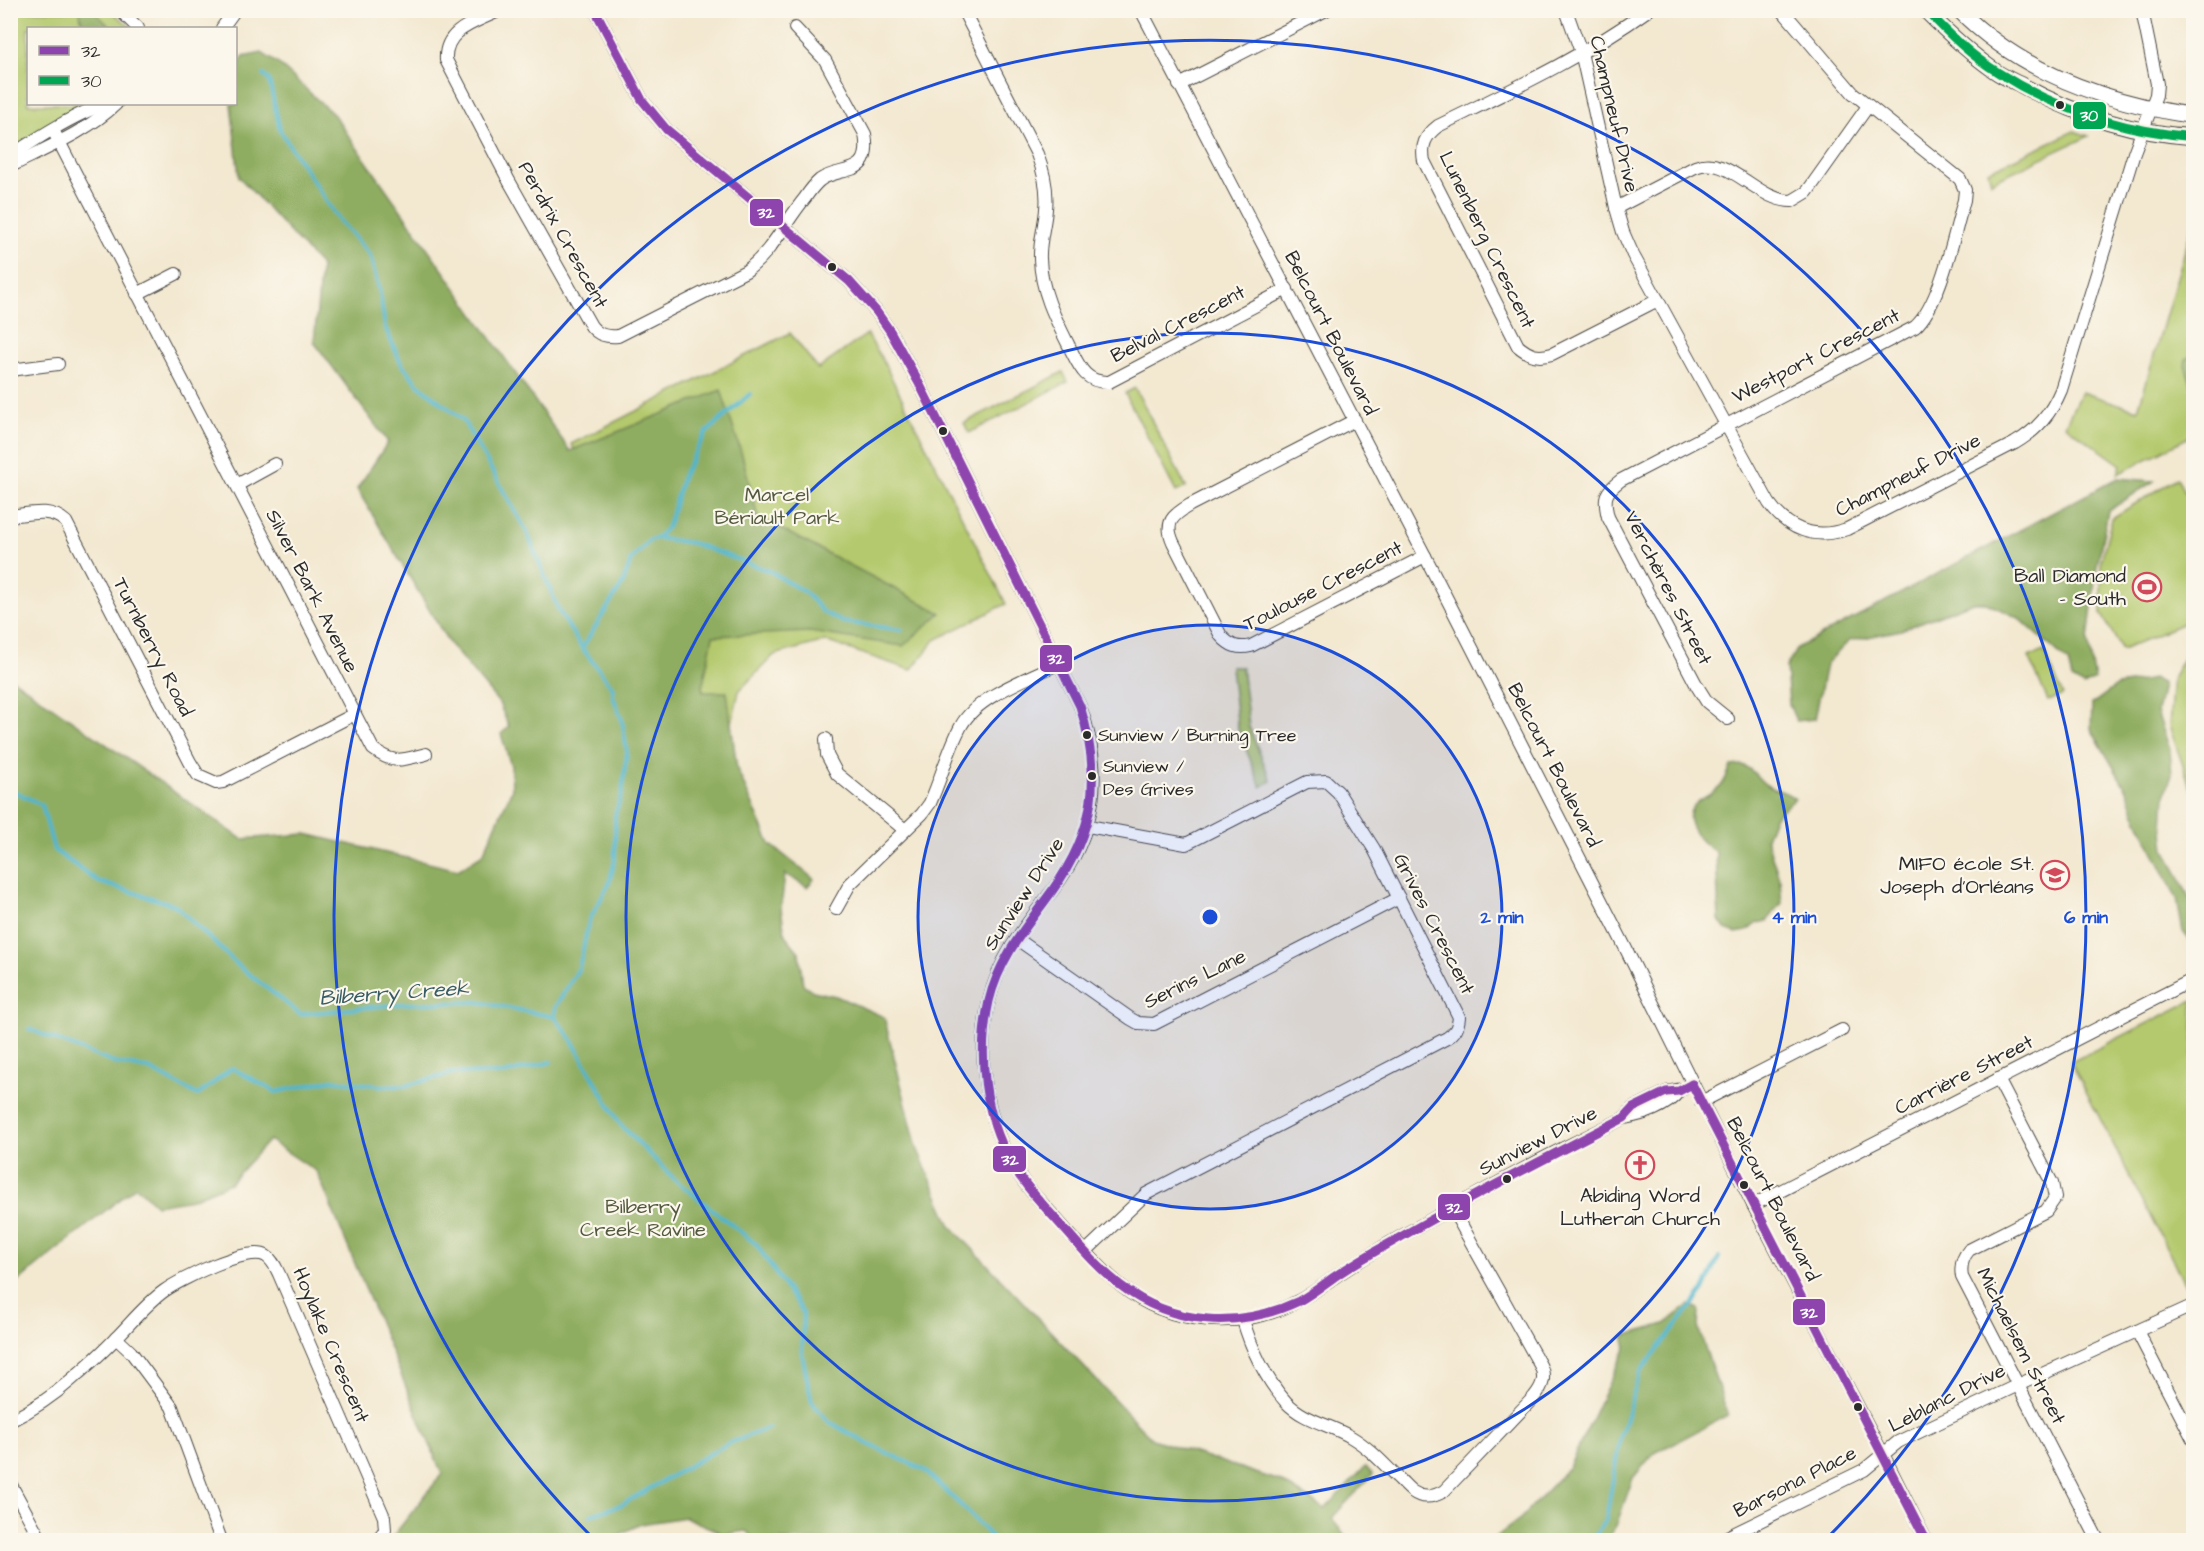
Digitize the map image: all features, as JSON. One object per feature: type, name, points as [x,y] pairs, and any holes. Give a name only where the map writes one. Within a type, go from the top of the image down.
[{"type":"main road","points":[[1925,10],[1948,33],[1996,72],[2051,102],[2142,132],[2193,137]]},
{"type":"main road","points":[[1959,10],[1994,39],[2061,80],[2151,109],[2193,116]]},
{"type":"street","points":[[223,27],[235,10]]},
{"type":"street","name":"Perdrix Crescent","points":[[500,10],[455,33],[448,41],[446,60],[509,181],[596,332],[618,336],[746,271],[754,265],[784,227]]},
{"type":"street","name":"Sunview Drive","points":[[595,10],[652,115],[679,141],[849,281],[876,311],[890,331],[1080,706],[1092,750],[1094,780],[1088,826],[1068,869],[1028,921],[1008,951],[998,974],[987,1011],[984,1070],[991,1112],[1000,1138],[1023,1182],[1121,1286],[1159,1308],[1201,1319],[1244,1320],[1264,1316],[1300,1301],[1336,1275],[1522,1169],[1624,1118],[1636,1116],[1671,1101],[1678,1091],[1692,1084]]},
{"type":"street","name":"Belval Crescent","points":[[963,10],[1043,168],[1046,207],[1040,258],[1041,277],[1046,299],[1055,320],[1081,370],[1089,379],[1099,383],[1109,382],[1287,290]]},
{"type":"street","name":"Belcourt Boulevard","points":[[1141,10],[1425,556],[1624,945],[1753,1205],[1926,1540]]},
{"type":"street","points":[[1179,85],[1326,10]]},
{"type":"street","name":"Champneuf Drive","points":[[1566,10],[1581,52],[1623,232],[1769,503],[1778,516],[1795,528],[1817,535],[1847,530],[2028,435],[2047,417],[2061,390],[2142,132],[2156,95],[2157,84],[2142,10]]},
{"type":"street","points":[[1581,52],[1648,10]]},
{"type":"street","name":"Westport Crescent","points":[[1726,425],[1905,333],[1923,320],[1930,310],[1964,200],[1965,190],[1960,179],[1952,170],[1868,106],[1839,77],[1782,10]]},
{"type":"street","points":[[123,13],[137,27]]},
{"type":"street","points":[[784,227],[819,181],[854,170],[866,154],[867,144],[865,134],[825,60],[795,28]]},
{"type":"street","name":"Lunenberg Crescent","points":[[1581,52],[1438,126],[1429,133],[1423,143],[1424,161],[1512,336],[1526,353],[1535,357],[1552,354],[1658,300]]},
{"type":"street","points":[[10,164],[15,164],[100,105]]},
{"type":"street","points":[[10,156],[104,115],[115,105]]},
{"type":"street","points":[[1616,208],[1695,167],[1708,164],[1718,165],[1770,197],[1792,201],[1807,192],[1868,106]]},
{"type":"street","name":"Silver Bark Avenue","points":[[56,136],[353,715],[373,749],[385,759],[400,760],[426,754]]},
{"type":"street","points":[[137,294],[176,274]]},
{"type":"street","points":[[10,370],[58,364]]},
{"type":"street","name":"Toulouse Crescent","points":[[1355,420],[1176,514],[1169,527],[1170,536],[1210,615],[1228,644],[1237,648],[1251,646],[1425,556]]},
{"type":"street","name":"Verchères Street","points":[[1726,425],[1621,480],[1611,487],[1604,502],[1608,517],[1697,686],[1707,702],[1728,719]]},
{"type":"street","points":[[237,485],[275,464]]},
{"type":"street","name":"Turnberry Road","points":[[10,516],[46,512],[60,516],[66,522],[156,699],[198,775],[216,783],[223,782],[353,715]]},
{"type":"street","points":[[836,909],[850,884],[930,803],[961,726],[970,712],[987,699],[1060,663]]},
{"type":"street","points":[[826,739],[827,756],[837,774],[905,830]]},
{"type":"street","name":"Grives Crescent","points":[[1086,1251],[1146,1194],[1454,1034],[1459,1017],[1357,819],[1338,792],[1326,781],[1307,782],[1185,844],[1088,826]]},
{"type":"street","name":"Serins Lane","points":[[1017,939],[1131,1019],[1138,1023],[1154,1024],[1399,898]]},
{"type":"street","name":"Carrière Street","points":[[1753,1205],[2193,979]]},
{"type":"street","points":[[1701,1102],[1842,1030]]},
{"type":"street","name":"Michaelsem Street","points":[[1998,1079],[2055,1191],[2051,1205],[2046,1211],[1969,1250],[1962,1262],[1962,1277],[2098,1540]]},
{"type":"street","points":[[1244,1320],[1249,1339],[1271,1380],[1293,1409],[1350,1436],[1380,1460],[1413,1492],[1429,1497],[1437,1495],[1444,1491],[1534,1396],[1544,1380],[1544,1372],[1452,1209]]},
{"type":"street","name":"Hoylake Crescent","points":[[10,1422],[47,1399],[85,1368],[165,1291],[195,1274],[228,1260],[252,1253],[266,1255],[274,1263],[279,1274],[384,1517],[385,1530],[377,1540]]},
{"type":"street","name":"Leblanc Drive","points":[[1883,1455],[1898,1442],[2193,1305]]},
{"type":"street","points":[[2137,1330],[2193,1441]]},
{"type":"street","points":[[116,1338],[131,1352],[172,1407],[221,1540]]},
{"type":"street","name":"Barsona Place","points":[[1721,1540],[1864,1470],[1883,1455]]},
{"type":"street","points":[[10,1483],[41,1540]]},
{"type":"green space","points":[[10,11],[110,11],[132,27],[27,27],[27,105],[88,105],[10,149]]},
{"type":"green space","points":[[80,11],[94,11],[110,27],[85,27],[81,20]]},
{"type":"green space","name":"Bilberry Creek Ravine","points":[[262,53],[280,65],[334,115],[570,451],[721,390],[742,455],[758,517],[941,613],[903,646],[810,632],[713,636],[703,692],[727,692],[737,769],[770,844],[814,879],[807,887],[785,874],[781,908],[785,935],[799,952],[803,984],[813,991],[836,996],[884,1017],[917,1148],[951,1226],[1152,1439],[1280,1481],[1325,1509],[1365,1467],[1373,1474],[1332,1518],[1344,1535],[1354,1540],[755,1540],[746,1531],[724,1534],[685,1517],[641,1524],[608,1540],[390,1540],[442,1474],[317,1172],[269,1140],[230,1183],[192,1199],[156,1205],[136,1186],[11,1287],[11,678],[242,839],[306,834],[458,870],[483,854],[512,789],[511,766],[501,734],[509,727],[499,703],[449,643],[357,489],[388,442],[314,342],[321,266],[239,177],[231,105],[237,105],[237,70],[243,57]]},
{"type":"green space","points":[[2074,131],[2089,136],[1991,182],[1988,171]]},
{"type":"green space","points":[[2193,223],[2193,435],[2118,474],[2121,465],[2065,425],[2081,392],[2138,410]]},
{"type":"green space","name":"Marcel Bériault Park","points":[[790,333],[818,369],[867,334],[882,359],[1006,604],[935,640],[911,670],[825,641],[774,655],[739,691],[727,745],[648,565],[571,444]]},
{"type":"green space","points":[[2193,357],[2193,390],[2185,365],[2186,359]]},
{"type":"green space","points":[[1063,372],[1068,382],[969,433],[964,423]]},
{"type":"green space","points":[[1135,388],[1186,487],[1176,492],[1125,393]]},
{"type":"green space","points":[[2118,478],[2154,481],[2108,511],[2096,571],[2088,641],[2095,680],[2084,686],[2072,679],[2068,662],[2019,618],[1984,602],[1973,602],[1901,630],[1849,641],[1826,664],[1815,719],[1796,721],[1789,704],[1786,667],[1797,648]]},
{"type":"green space","name":"Ball Diamond - South","points":[[2177,478],[2193,505],[2193,619],[2122,650],[2101,613],[2101,561],[2112,518]]},
{"type":"green space","points":[[2193,647],[2194,791],[2192,791],[2169,726],[2173,676]]},
{"type":"green space","points":[[2044,651],[2063,695],[2048,701],[2029,657]]},
{"type":"green space","points":[[1231,667],[1242,667],[1249,727],[1271,781],[1261,787],[1238,729]]},
{"type":"green space","points":[[2154,679],[2163,684],[2157,712],[2170,750],[2172,775],[2165,795],[2163,830],[2165,849],[2193,905],[2193,944],[2183,932],[2177,899],[2134,812],[2128,792],[2091,729],[2092,704],[2118,685]]},
{"type":"green space","points":[[1742,765],[1768,786],[1795,799],[1774,817],[1766,838],[1780,881],[1782,903],[1767,921],[1757,923],[1747,931],[1736,933],[1725,929],[1719,920],[1716,852],[1695,833],[1690,813],[1699,801],[1720,787],[1731,766]]},
{"type":"green space","points":[[2193,1000],[2194,1281],[2186,1286],[2071,1062]]},
{"type":"green space","points":[[1689,1305],[1699,1309],[1698,1327],[1728,1415],[1653,1454],[1633,1478],[1616,1526],[1606,1540],[1492,1540],[1521,1518],[1569,1467],[1626,1347],[1623,1336],[1665,1324]]},
{"type":"waterway","points":[[263,75],[269,80],[280,130],[339,220],[370,255],[380,293],[385,327],[401,363],[418,384],[463,420],[526,530],[559,611],[582,648],[613,688],[613,696],[622,720],[627,752],[622,793],[615,815],[615,859],[609,884],[589,921],[579,968],[555,1008],[555,1017]]},
{"type":"waterway","points":[[657,538],[668,526],[683,475],[706,433],[750,394]]},
{"type":"waterway","points":[[582,648],[623,583],[631,560],[650,540],[657,538],[692,543],[770,571],[806,593],[823,612],[843,622],[902,630]]},
{"type":"waterway","name":"Bilberry Creek","points":[[10,789],[42,805],[54,850],[99,882],[175,905],[240,967],[300,1014],[402,1004],[479,1002],[555,1017],[570,1037],[620,1124],[675,1180],[756,1244],[803,1313],[802,1354],[812,1402],[828,1421],[866,1443],[924,1470],[994,1540]]},
{"type":"waterway","points":[[29,1029],[114,1063],[149,1069],[198,1095],[232,1068],[276,1092],[331,1080],[405,1086],[453,1073],[503,1074],[551,1062]]},
{"type":"waterway","points":[[1592,1540],[1606,1519],[1620,1438],[1640,1372],[1704,1290],[1719,1257]]},
{"type":"waterway","points":[[591,1515],[621,1505],[727,1444],[769,1428]]},
{"type":"transit line","name":"32","points":[[595,10],[642,100],[666,129],[849,281],[876,311],[890,331],[920,385],[1080,706],[1091,756],[1091,802],[1086,824],[1067,868],[1015,943],[994,985],[985,1021],[984,1063],[985,1084],[994,1124],[1011,1162],[1035,1196],[1102,1269],[1140,1299],[1162,1309],[1184,1315],[1207,1319],[1230,1319],[1277,1310],[1299,1301],[1355,1263],[1449,1210],[1624,1118],[1633,1108],[1666,1092],[1679,1091],[1692,1084]]},
{"type":"transit line","name":"30","points":[[1926,10],[1969,52],[1999,73],[2044,98],[2117,124],[2194,137]]},
{"type":"transit line","name":"32","points":[[1692,1084],[1926,1540]]},
{"type":"place","name":"Ball Diamond - South","points":[[2147,587]]},
{"type":"place","name":"Sunview / Burning Tree","points":[[1087,735]]},
{"type":"place","name":"Sunview / Des Grives","points":[[1092,776]]},
{"type":"place","name":"MIFO école St. Joseph d'Orléans","points":[[2055,875]]},
{"type":"place","name":"Abiding Word Lutheran Church","points":[[1640,1165]]}]
